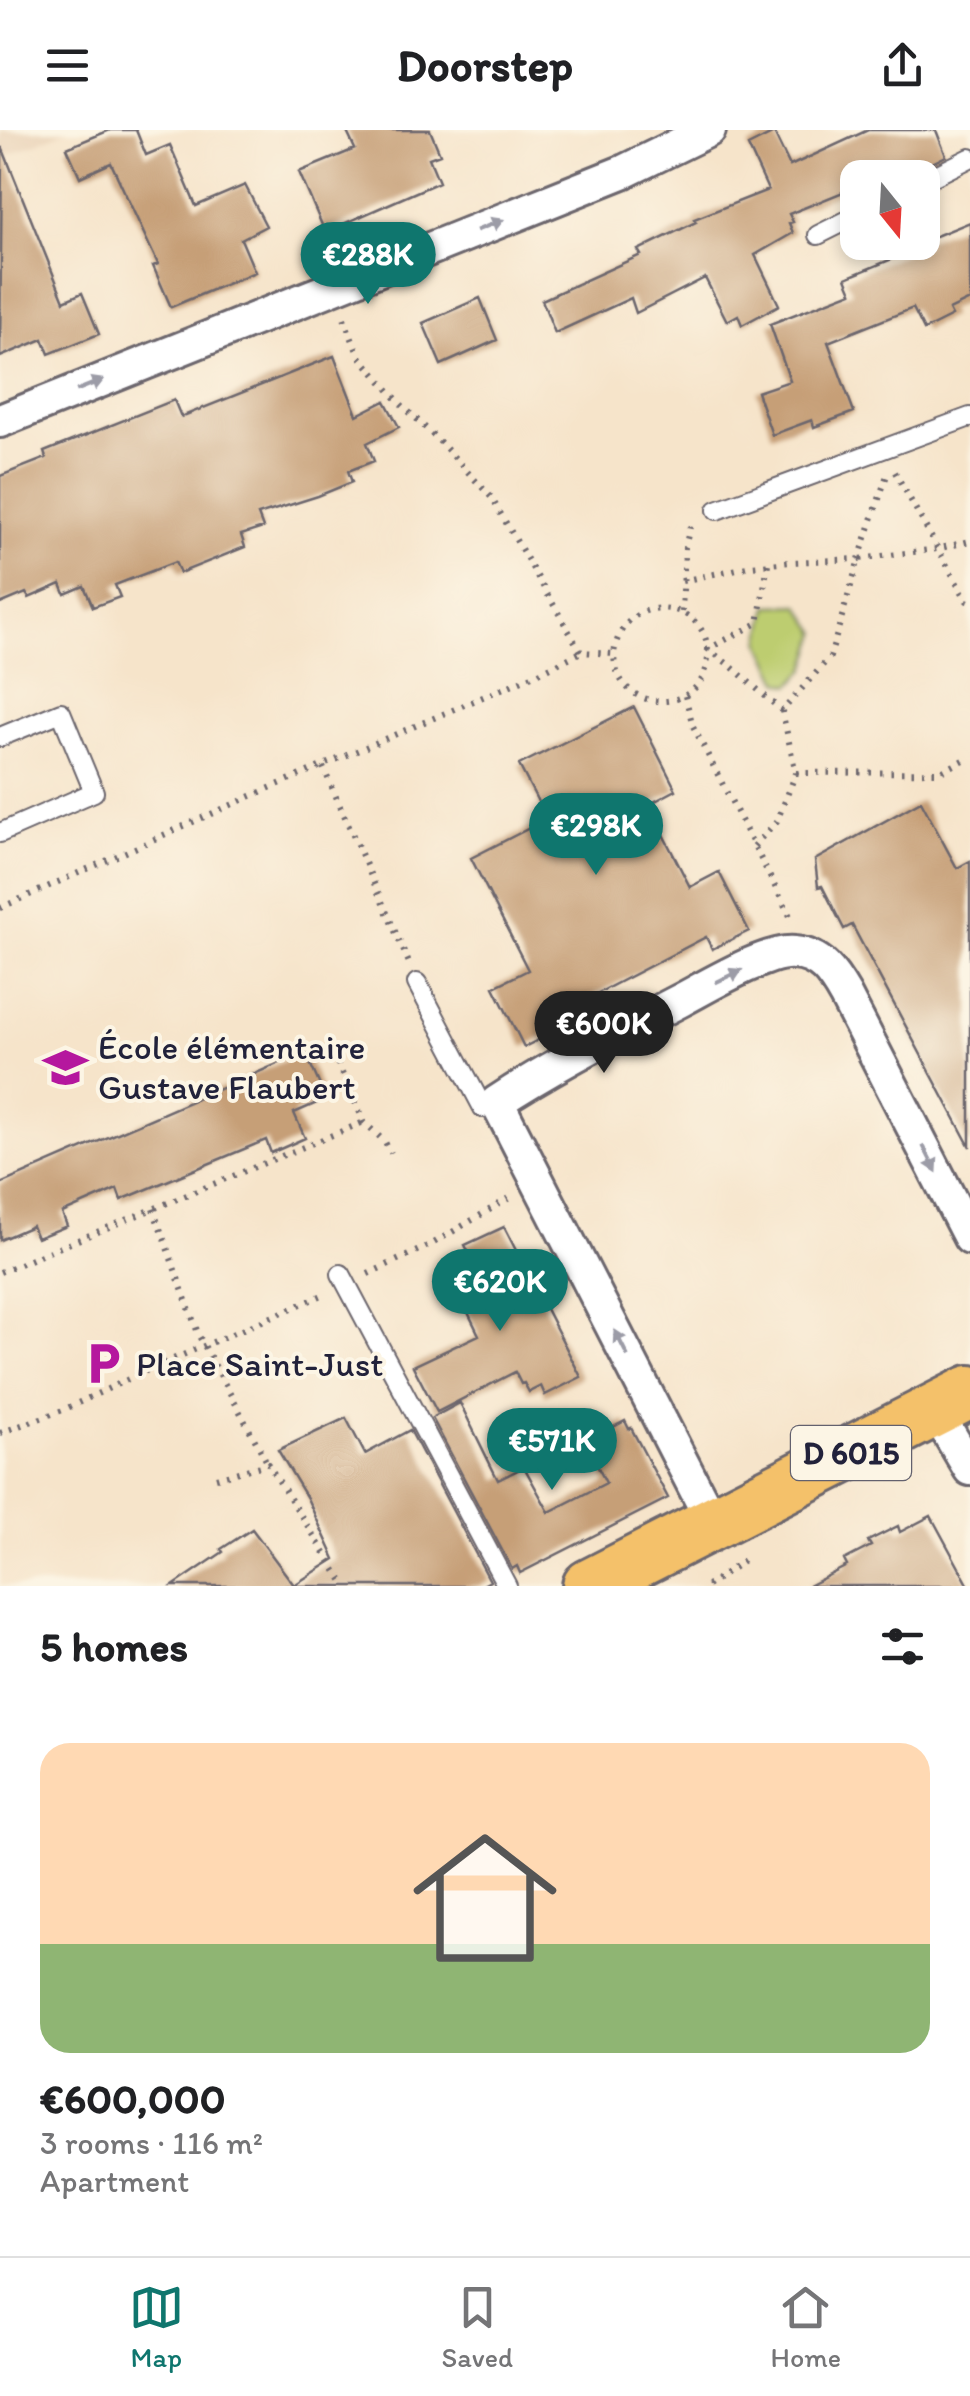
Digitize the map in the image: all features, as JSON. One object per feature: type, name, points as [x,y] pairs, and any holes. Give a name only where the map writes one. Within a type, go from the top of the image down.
[{"type":"main road","name":"D 6015","points":[[589,1586],[734,1538],[953,1401]]},
{"type":"street","points":[[0,421],[625,171],[708,130]]},
{"type":"street","points":[[734,1538],[497,1102],[538,1074],[734,972],[775,954],[792,952],[813,958],[831,970],[970,1238]]},
{"type":"street","points":[[953,1401],[953,1443],[970,1469]]},
{"type":"lane","points":[[940,173],[970,158]]},
{"type":"lane","points":[[818,235],[840,224]]},
{"type":"lane","points":[[717,510],[970,417]]},
{"type":"lane","points":[[0,737],[61,712],[94,792],[0,833]]},
{"type":"lane","points":[[418,983],[483,1108]]},
{"type":"lane","points":[[343,1280],[507,1586]]},
{"type":"path","points":[[333,288],[358,354],[490,497],[581,652]]},
{"type":"path","points":[[782,711],[830,657],[891,464],[970,602]]},
{"type":"path","points":[[682,612],[684,547],[691,519],[717,510]]},
{"type":"path","points":[[682,581],[768,564],[859,559],[970,541]]},
{"type":"path","points":[[708,649],[758,623],[768,564]]},
{"type":"path","points":[[659,608],[682,612],[695,621],[708,649],[702,678],[685,696],[672,702],[636,695],[614,664],[620,630],[637,614],[659,608]]},
{"type":"path","points":[[708,649],[782,711],[796,773],[777,821],[754,846]]},
{"type":"path","points":[[0,908],[581,652],[614,654]]},
{"type":"path","points":[[685,696],[693,726],[813,958]]},
{"type":"path","points":[[796,773],[941,772],[970,758]]},
{"type":"path","points":[[323,767],[418,983]]},
{"type":"path","points":[[329,1044],[364,1122],[391,1153]]},
{"type":"path","points":[[0,1272],[364,1122]]},
{"type":"path","points":[[0,1433],[63,1410],[343,1280],[432,1244],[538,1181]]},
{"type":"path","points":[[153,1209],[205,1346],[268,1464],[346,1586]]},
{"type":"path","points":[[216,1478],[268,1464]]},
{"type":"path","points":[[707,1586],[734,1538]]},
{"type":"shaded area","points":[[0,130],[66,130],[0,159]]},
{"type":"green space","points":[[799,605],[818,633],[806,669],[791,685],[780,682],[761,642],[768,606]]},
{"type":"building","points":[[110,130],[136,130],[146,155],[170,145],[196,206],[245,185],[266,226],[241,239],[255,272],[171,307],[153,266],[158,264],[111,163],[80,177],[67,148]]},
{"type":"building","points":[[346,130],[430,130],[440,154],[429,158],[439,182],[325,232],[299,172],[355,149]]},
{"type":"building","points":[[868,130],[936,130],[946,156],[938,160],[840,160],[840,193],[789,214],[793,233],[755,255],[779,305],[742,325],[738,315],[727,321],[705,278],[636,313],[631,298],[555,333],[542,300],[641,255],[638,250],[696,222],[694,219],[768,190],[748,146],[774,133],[790,166]]},
{"type":"building","points":[[2,147],[64,301],[82,293],[99,334],[49,354],[43,339],[0,357]]},
{"type":"building","points":[[970,222],[970,300],[949,310],[952,316],[924,330],[913,308],[828,342],[854,412],[814,427],[812,420],[772,435],[757,392],[790,381],[770,324],[852,292],[846,278],[889,260],[940,260],[940,234]]},
{"type":"building","points":[[480,298],[497,340],[441,365],[423,323]]},
{"type":"building","points":[[334,356],[357,415],[385,401],[399,427],[367,443],[374,461],[348,471],[352,482],[258,515],[263,528],[241,535],[245,547],[180,573],[175,562],[115,585],[120,597],[93,607],[84,586],[65,594],[61,584],[29,598],[26,593],[0,604],[0,476],[46,458],[44,452],[174,400],[181,417]]},
{"type":"building","points":[[634,707],[676,790],[648,805],[690,887],[719,872],[749,931],[712,949],[706,937],[554,1016],[560,1029],[524,1047],[494,987],[528,970],[471,858],[547,819],[519,765]]},
{"type":"building","points":[[921,801],[957,868],[970,861],[970,1147],[852,925],[844,929],[822,886],[818,887],[815,860]]},
{"type":"building","points":[[305,1052],[326,1099],[294,1113],[305,1138],[271,1153],[266,1140],[121,1200],[117,1189],[62,1213],[67,1226],[37,1238],[32,1226],[0,1240],[0,1184]]},
{"type":"building","points":[[504,1227],[581,1377],[545,1395],[541,1386],[529,1392],[515,1372],[437,1412],[413,1366],[479,1335],[464,1304],[489,1291],[465,1245]]},
{"type":"building","points":[[460,1403],[498,1480],[524,1467],[549,1512],[606,1483],[585,1442],[625,1421],[668,1498],[520,1573],[517,1566],[512,1569],[432,1418]]},
{"type":"building","points":[[346,1418],[365,1454],[410,1430],[490,1581],[481,1586],[173,1586],[252,1529],[294,1585],[335,1559],[307,1498],[278,1450]]},
{"type":"building","points":[[931,1516],[969,1586],[808,1586],[847,1566],[844,1560],[871,1546],[868,1541],[898,1526],[900,1532]]},
{"type":"place","name":"École élémentaire Gustave Flaubert","points":[[65,1067]]},
{"type":"place","name":"Place Saint-Just","points":[[103,1364]]}]
